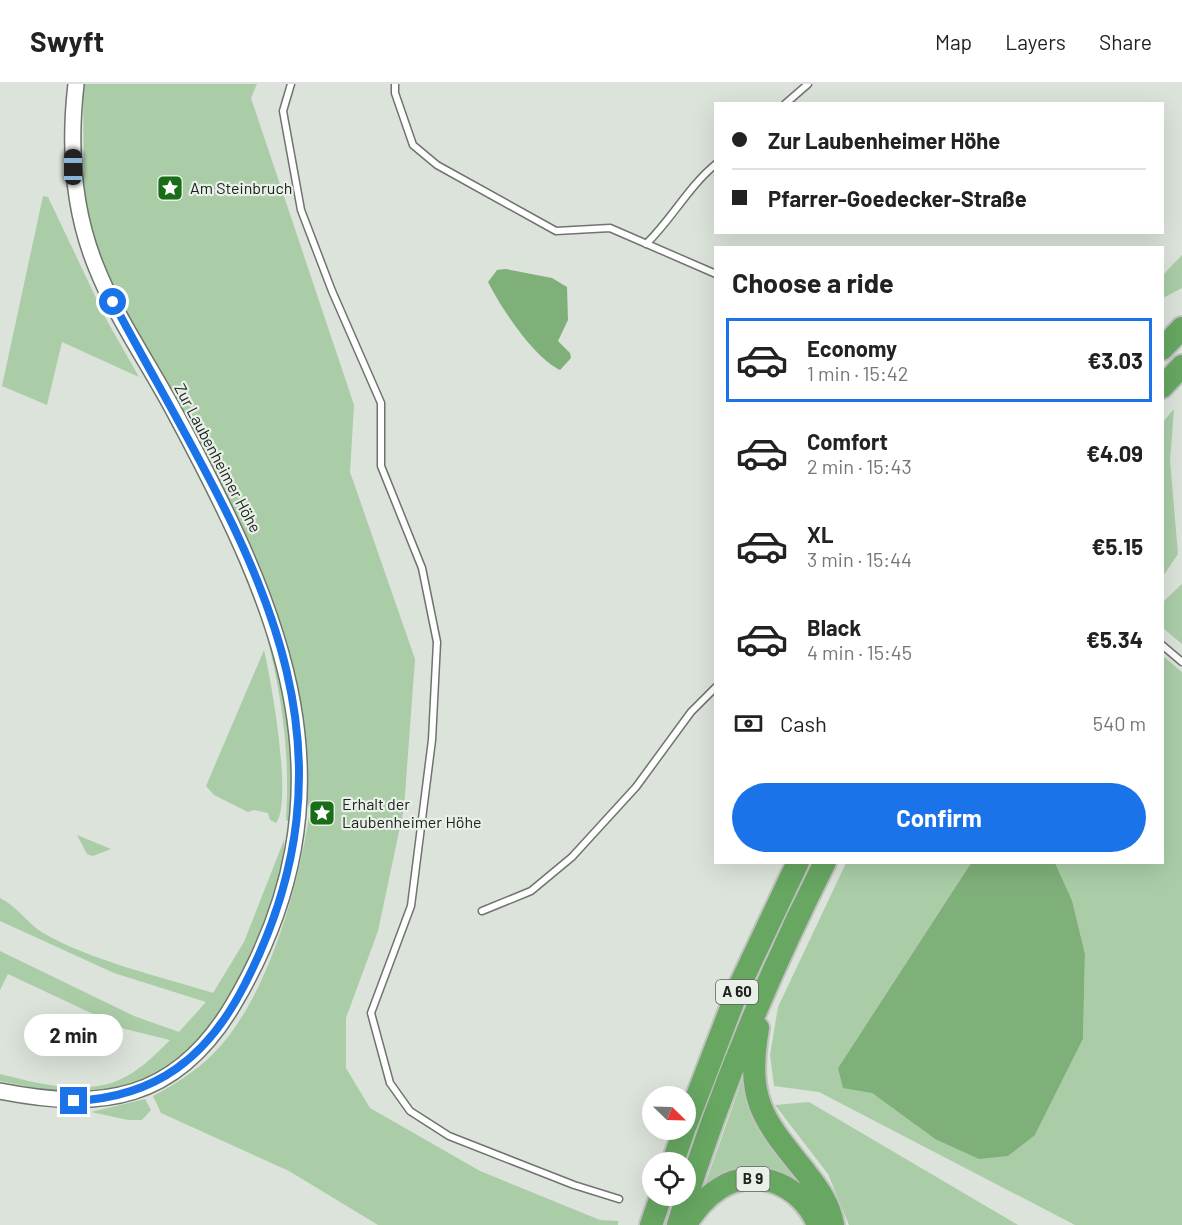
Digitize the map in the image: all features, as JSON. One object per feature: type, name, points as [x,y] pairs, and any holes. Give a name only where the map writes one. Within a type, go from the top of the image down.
[{"type":"highway","points":[[1164,347],[1182,328]]},
{"type":"highway","points":[[1164,385],[1182,366]]},
{"type":"highway","name":"A 60","points":[[696,1099],[739,987],[797,864]]},
{"type":"highway","name":"A 60","points":[[678,1225],[711,1128],[765,991],[824,864]]},
{"type":"highway","name":"A 60","points":[[765,991],[753,1068],[757,1101],[771,1130],[822,1196],[833,1225]]},
{"type":"highway","name":"B 9","points":[[685,1225],[711,1194],[726,1185],[748,1179],[777,1182],[794,1191],[804,1199],[818,1225]]},
{"type":"highway","points":[[651,1225],[658,1206]]},
{"type":"street","name":"Zur Laubenheimer Höhe","points":[[0,1090],[58,1100],[104,1100],[128,1094],[168,1075],[206,1044],[226,1017],[256,963],[279,905],[300,808],[300,776],[291,692],[281,647],[246,551],[94,262],[78,205],[74,176],[73,115],[76,84]]},
{"type":"lane","points":[[291,84],[283,111],[301,210],[332,291],[381,404],[381,466],[422,568],[437,642],[432,740],[411,906],[371,1013],[390,1083],[410,1111],[449,1136],[574,1185],[619,1198]]},
{"type":"lane","points":[[395,84],[395,93],[413,145],[437,165],[556,231],[609,228],[714,273]]},
{"type":"lane","points":[[787,102],[808,84]]},
{"type":"lane","points":[[646,244],[666,225],[700,177],[714,166]]},
{"type":"lane","points":[[1164,647],[1182,662]]},
{"type":"lane","points":[[482,911],[531,891],[572,857],[636,787],[691,712],[714,689]]},
{"type":"shaded area","points":[[83,84],[257,84],[251,98],[354,405],[350,472],[415,659],[404,808],[378,931],[346,1018],[346,1068],[370,1108],[480,1171],[600,1220],[618,1221],[618,1225],[378,1225],[289,1171],[161,1113],[153,1096],[184,1077],[213,1054],[233,1031],[250,1003],[265,972],[289,906],[310,810],[307,801],[297,688],[280,621],[252,549],[188,423],[121,306],[95,251],[84,206]]},
{"type":"shaded area","points":[[43,196],[48,197],[106,319],[139,377],[62,342],[47,405],[2,386]]},
{"type":"shaded area","points":[[1182,255],[1182,288],[1164,297],[1164,274]]},
{"type":"shaded area","points":[[506,269],[552,278],[567,287],[568,320],[558,341],[570,353],[571,358],[560,370],[539,355],[529,344],[501,305],[488,282],[497,270]]},
{"type":"shaded area","points":[[1174,409],[1170,461],[1178,554],[1164,575],[1164,421]]},
{"type":"shaded area","points":[[1182,584],[1182,644],[1164,629],[1164,601]]},
{"type":"shaded area","points":[[256,595],[274,641],[294,755],[289,822],[286,820],[285,733],[271,652]]},
{"type":"shaded area","points":[[264,650],[282,767],[281,811],[276,823],[270,820],[268,813],[254,810],[248,812],[214,795],[206,786]]},
{"type":"shaded area","points":[[1164,657],[1182,672],[1182,1225],[1075,1225],[819,1092],[774,1086],[770,1055],[778,1007],[846,864],[970,864],[838,1068],[935,1139],[1035,1135],[1083,1039],[1085,954],[1072,900],[1055,864],[1164,864]]},
{"type":"shaded area","points":[[77,835],[111,849],[93,856],[87,854]]},
{"type":"shaded area","points":[[284,840],[278,882],[268,916],[241,981],[205,1032],[183,1053],[158,1071],[130,1084],[100,1091],[62,1091],[0,1081],[0,1074],[75,1088],[105,1085],[133,1072],[170,1040],[125,1029],[8,974],[0,990],[0,951],[134,1016],[179,1032],[206,1002],[114,973],[0,921],[0,898],[12,905],[37,929],[62,943],[126,967],[213,993],[244,942]]},
{"type":"shaded area","points":[[970,864],[1055,864],[1072,900],[1085,954],[1083,1039],[1035,1135],[1008,1156],[979,1159],[935,1139],[872,1093],[843,1088],[838,1068]]},
{"type":"shaded area","points":[[747,1066],[810,1187],[793,1183],[702,1193]]},
{"type":"shaded area","points":[[145,1099],[151,1110],[142,1120],[128,1120],[91,1112]]},
{"type":"shaded area","points":[[809,1102],[1018,1225],[849,1225],[828,1174],[775,1105]]},
{"type":"place","name":"Am Steinbruch","points":[[170,188]]},
{"type":"place","name":"Erhalt der Laubenheimer Höhe","points":[[322,813]]},
{"type":"route","points":[[74,1101],[104,1100],[144,1088],[183,1065],[215,1033],[243,988],[269,932],[286,878],[300,808],[300,776],[291,692],[270,612],[242,541],[175,412],[113,302]]}]
